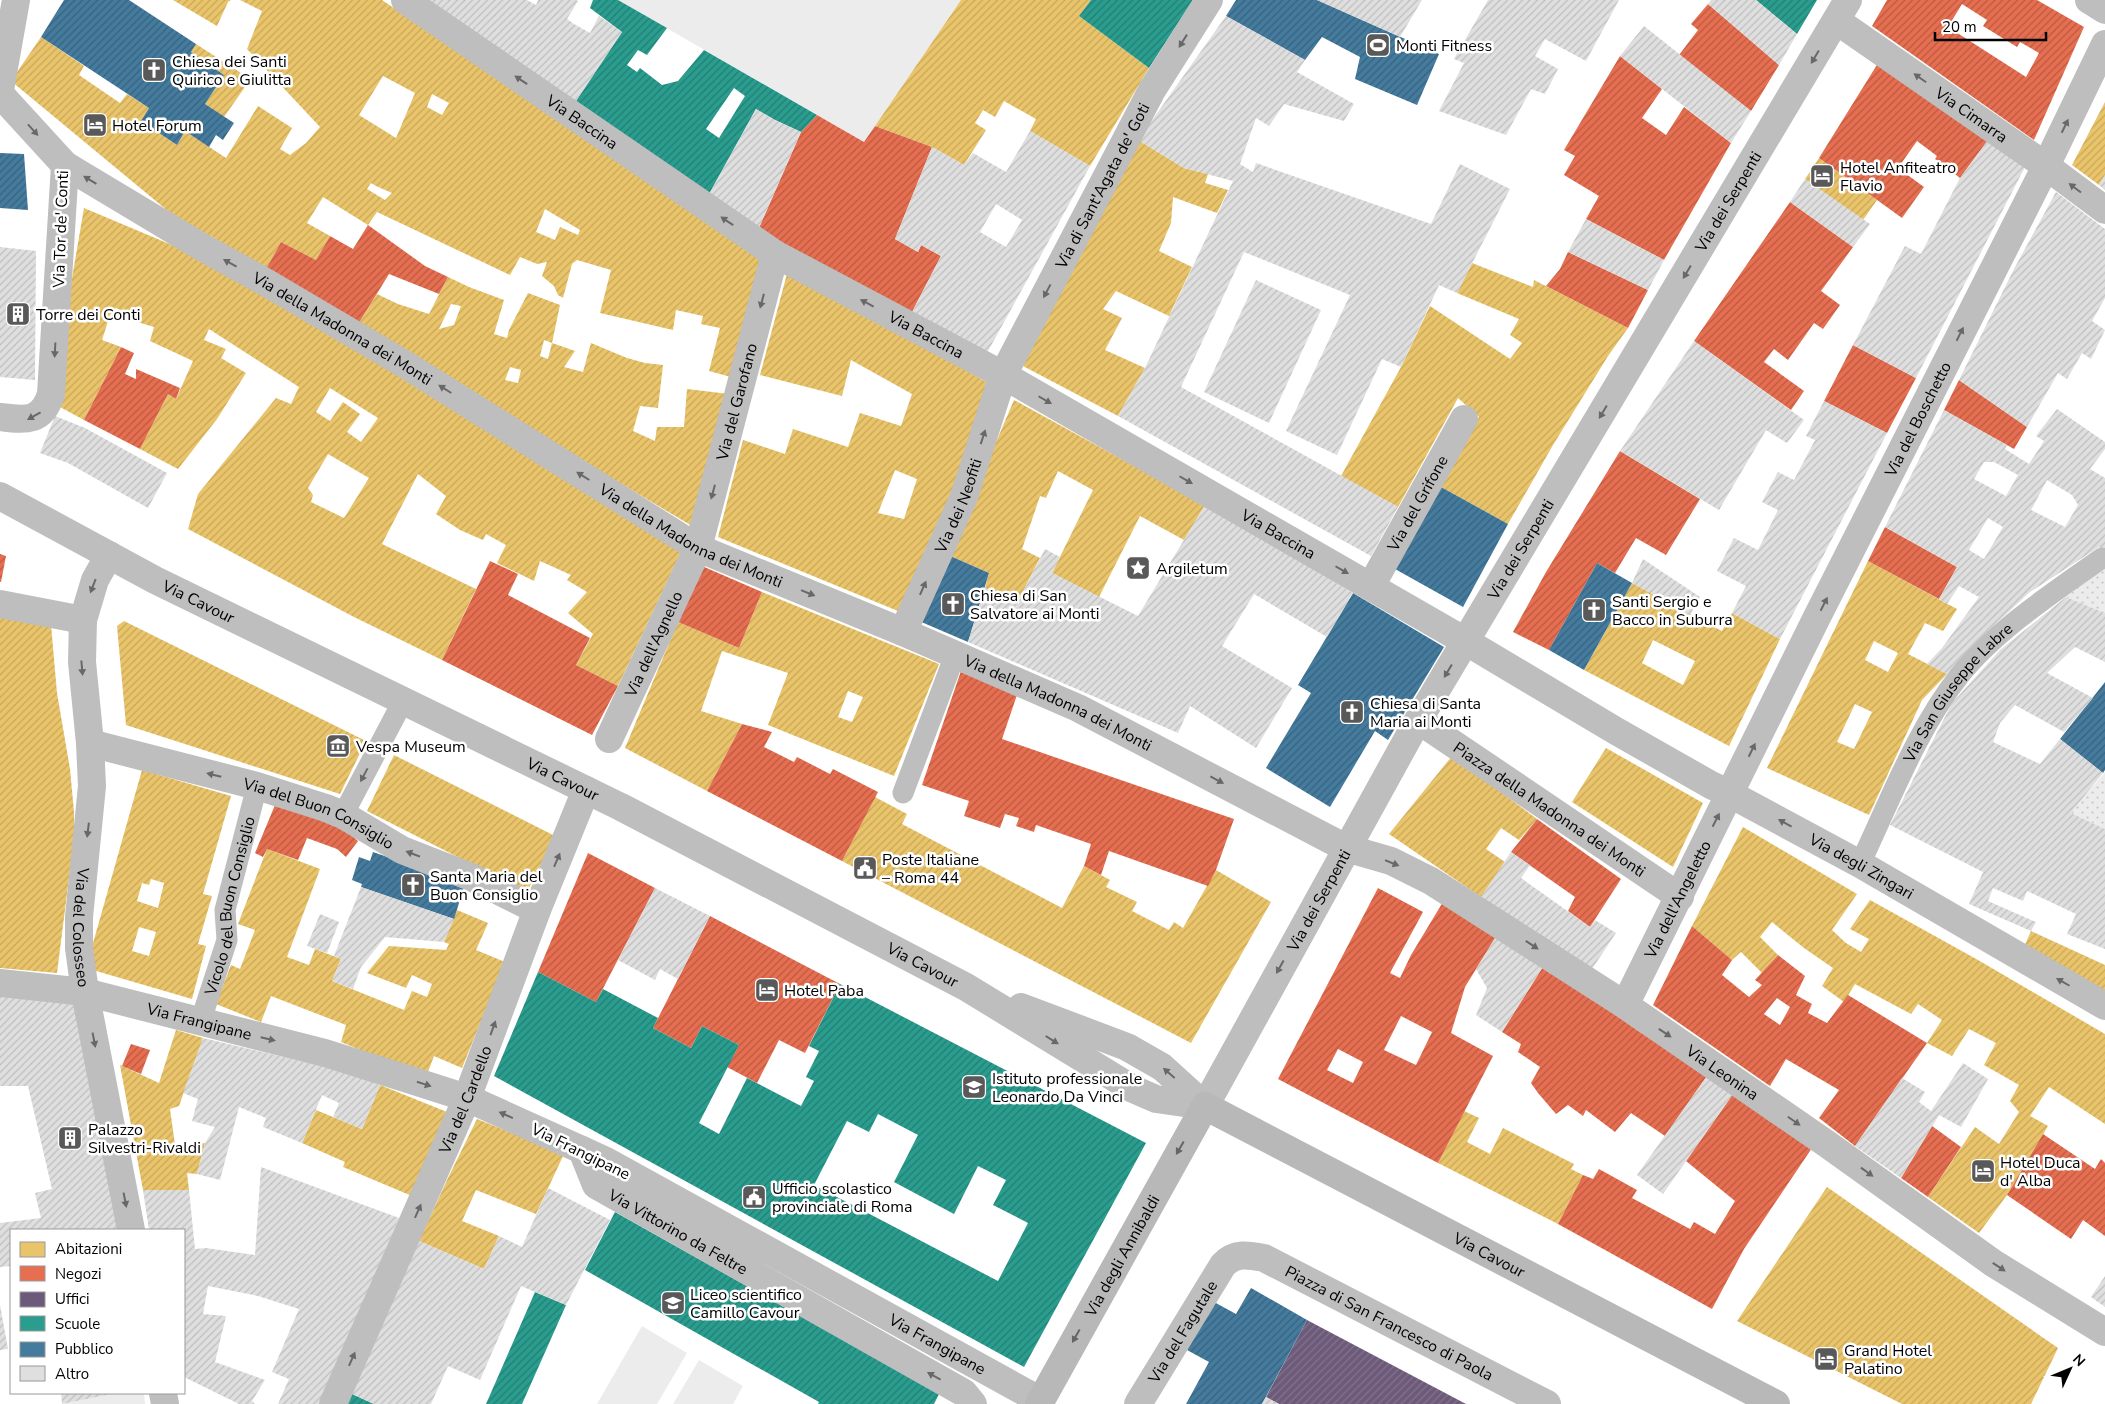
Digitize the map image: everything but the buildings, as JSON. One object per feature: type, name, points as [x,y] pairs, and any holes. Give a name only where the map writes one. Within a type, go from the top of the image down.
[{"type":"main road","name":"Via degli Annibaldi","points":[[1040,1402],[1205,1106]]},
{"type":"main road","name":"Via Cavour","points":[[1205,1106],[1776,1404]]},
{"type":"street","name":"Via Tor de' Conti","points":[[0,417],[22,420],[34,418],[45,408],[53,388],[65,165],[0,92],[16,0]]},
{"type":"street","name":"Via Baccina","points":[[405,0],[774,254],[1003,375],[1465,641]]},
{"type":"street","name":"Via di Sant'Agata de' Goti","points":[[1003,375],[1152,90],[1209,0]]},
{"type":"street","points":[[2090,0],[2105,10]]},
{"type":"street","name":"Via Cimarra","points":[[1842,10],[2105,210]]},
{"type":"street","name":"Via dei Serpenti","points":[[1205,1106],[1418,720],[1842,10]]},
{"type":"street","name":"Via del Boschetto","points":[[1730,794],[2046,166],[2105,44]]},
{"type":"street","name":"Via della Madonna dei Monti","points":[[65,165],[200,246],[406,364],[698,548],[903,632],[1078,708],[1346,848]]},
{"type":"street","name":"Via del Garofano","points":[[698,548],[774,254]]},
{"type":"street","name":"Via dei Neofiti","points":[[903,632],[964,497],[1003,375]]},
{"type":"street","name":"Via del Grifone","points":[[1371,586],[1464,419]]},
{"type":"street","name":"Via Cavour","points":[[0,496],[155,580],[586,790],[966,987],[1103,1072],[1148,1096],[1156,1099],[1205,1106]]},
{"type":"street","name":"Via dell'Agnello","points":[[609,739],[698,548]]},
{"type":"street","name":"Via del Colosseo","points":[[108,555],[96,580],[83,620],[82,662],[92,764],[91,808],[78,924],[85,992],[131,1229]]},
{"type":"street","points":[[0,604],[83,620]]},
{"type":"street","name":"Via degli Zingari","points":[[1465,641],[1616,731],[1711,785],[1860,864],[2105,1006]]},
{"type":"street","name":"Piazza della Madonna dei Monti","points":[[1418,720],[1680,896]]},
{"type":"street","name":"Via del Buon Consiglio","points":[[90,743],[257,786],[343,815],[395,846],[471,877],[536,910]]},
{"type":"street","name":"Via del Cardello","points":[[333,1404],[467,1098],[536,910],[586,790]]},
{"type":"street","name":"Via dell'Angeletto","points":[[1625,1005],[1730,794]]},
{"type":"street","name":"Via Leonina","points":[[1346,848],[1391,861],[1431,881],[1625,1005],[1819,1138],[1993,1263],[2095,1326]]},
{"type":"street","name":"Via Frangipane","points":[[0,983],[85,992],[325,1053],[467,1098],[606,1161],[1040,1402]]},
{"type":"street","name":"Via Vittorino da Feltre","points":[[582,1150],[596,1185],[964,1393],[972,1404]]},
{"type":"street","name":"Piazza di San Francesco di Paola","points":[[1228,1260],[1236,1256],[1249,1255],[1264,1258],[1547,1404]]},
{"type":"street","name":"Via del Fagutale","points":[[1138,1404],[1218,1272],[1228,1260]]},
{"type":"lane","name":"Via San Giuseppe Labre","points":[[1860,864],[1922,734],[1958,677],[2017,622],[2102,558]]},
{"type":"lane","points":[[903,792],[955,655]]},
{"type":"lane","points":[[343,815],[403,701]]},
{"type":"lane","name":"Vicolo del Buon Consiglio","points":[[200,1022],[228,940],[225,910],[257,786]]},
{"type":"shaded area","points":[[618,0],[961,0],[864,142]]},
{"type":"shaded area","points":[[2105,565],[2105,613],[2066,597]]},
{"type":"shaded area","points":[[2105,772],[2105,829],[2071,813]]},
{"type":"shaded area","points":[[642,1326],[687,1353],[657,1404],[597,1404]]},
{"type":"shaded area","points":[[699,1360],[743,1386],[733,1404],[673,1404]]},
{"type":"shaded area","points":[[109,1394],[144,1394],[145,1404],[63,1404]]},
{"type":"place","name":"Monti Fitness","points":[[1378,45]]},
{"type":"place","name":"Chiesa dei Santi Quirico e Giulitta","points":[[154,70]]},
{"type":"place","name":"Hotel Forum","points":[[95,125]]},
{"type":"place","name":"Hotel Anfiteatro Flavio","points":[[1822,176]]},
{"type":"place","name":"Torre dei Conti","points":[[18,314]]},
{"type":"place","name":"Argiletum","points":[[1138,568]]},
{"type":"place","name":"Chiesa di San Salvatore ai Monti","points":[[953,604]]},
{"type":"place","name":"Santi Sergio e Bacco in Suburra","points":[[1594,610]]},
{"type":"place","name":"Chiesa di Santa Maria ai Monti","points":[[1352,712]]},
{"type":"place","name":"Vespa Museum","points":[[338,746]]},
{"type":"place","name":"Poste Italiane – Roma 44","points":[[865,868]]},
{"type":"place","name":"Santa Maria del Buon Consiglio","points":[[413,885]]},
{"type":"place","name":"Hotel Paba","points":[[767,990]]},
{"type":"place","name":"Istituto professionale Leonardo Da Vinci","points":[[974,1087]]},
{"type":"place","name":"Palazzo Silvestri-Rivaldi","points":[[70,1138]]},
{"type":"place","name":"Hotel Duca d' Alba","points":[[1983,1171]]},
{"type":"place","name":"Ufficio scolastico provinciale di Roma","points":[[754,1197]]},
{"type":"place","name":"Liceo scientifico Camillo Cavour","points":[[673,1303]]},
{"type":"place","name":"Grand Hotel Palatino","points":[[1826,1359]]}]
